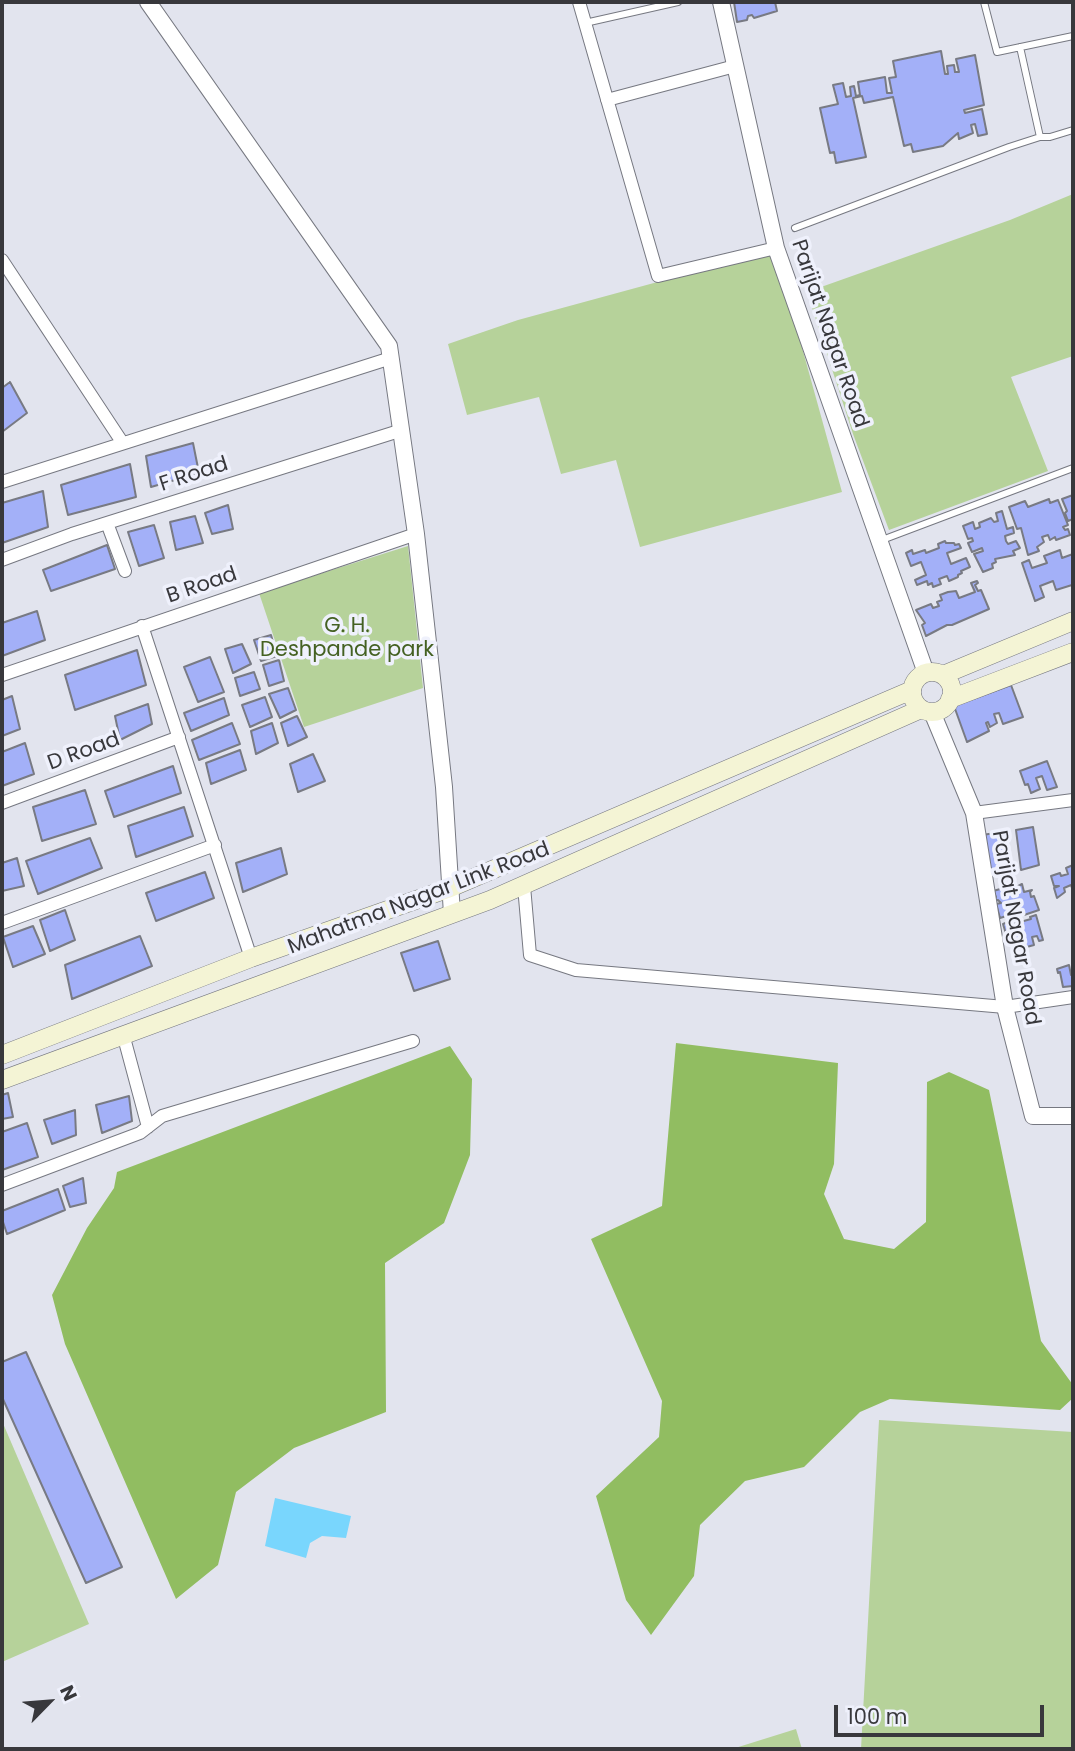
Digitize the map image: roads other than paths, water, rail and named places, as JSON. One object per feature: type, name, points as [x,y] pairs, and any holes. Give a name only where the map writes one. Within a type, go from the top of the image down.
[{"type":"main road","points":[[935,674],[951,686],[950,699],[944,708],[927,711],[914,701],[912,690],[916,679],[1073,621]]},
{"type":"main road","points":[[950,699],[1073,652]]},
{"type":"main road","name":"Mahatma Nagar Link Road","points":[[2,1055],[251,958],[450,888],[912,690]]},
{"type":"main road","name":"Mahatma Nagar Link Road","points":[[2,1080],[524,886],[927,711]]},
{"type":"street","points":[[148,2],[389,346],[399,431],[416,534],[443,787],[452,914]]},
{"type":"street","points":[[579,2],[658,276],[776,248]]},
{"type":"street","name":"Parijat Nagar Road","points":[[718,3],[776,248],[879,541],[935,674]]},
{"type":"street","points":[[607,100],[735,66]]},
{"type":"street","points":[[2,260],[122,442]]},
{"type":"street","points":[[2,482],[390,358]]},
{"type":"street","name":"F Road","points":[[2,560],[107,523],[399,431]]},
{"type":"street","points":[[107,523],[125,571]]},
{"type":"street","name":"B Road","points":[[2,675],[416,534]]},
{"type":"street","points":[[142,626],[251,958]]},
{"type":"street","name":"Parijat Nagar Road","points":[[927,711],[974,813],[1005,1007],[1033,1116],[1073,1116]]},
{"type":"street","name":"D Road","points":[[2,803],[179,737]]},
{"type":"street","points":[[974,813],[1073,800]]},
{"type":"street","points":[[2,923],[215,845]]},
{"type":"street","points":[[524,886],[530,955],[576,970],[1005,1007],[1073,997]]},
{"type":"street","points":[[124,1034],[148,1127]]},
{"type":"street","points":[[2,1185],[140,1133],[162,1116],[413,1041]]},
{"type":"lane","points":[[585,23],[678,2]]},
{"type":"lane","points":[[984,2],[997,52],[1073,36]]},
{"type":"lane","points":[[1020,47],[1040,136]]},
{"type":"lane","points":[[795,228],[1040,136],[1050,137],[1073,130]]},
{"type":"lane","points":[[879,541],[1073,468]]},
{"type":"water","points":[[275,1498],[351,1516],[346,1538],[322,1536],[310,1543],[306,1558],[265,1546]]},
{"type":"park label","name":"G. H. Deshpande park","points":[[347,639]]}]
